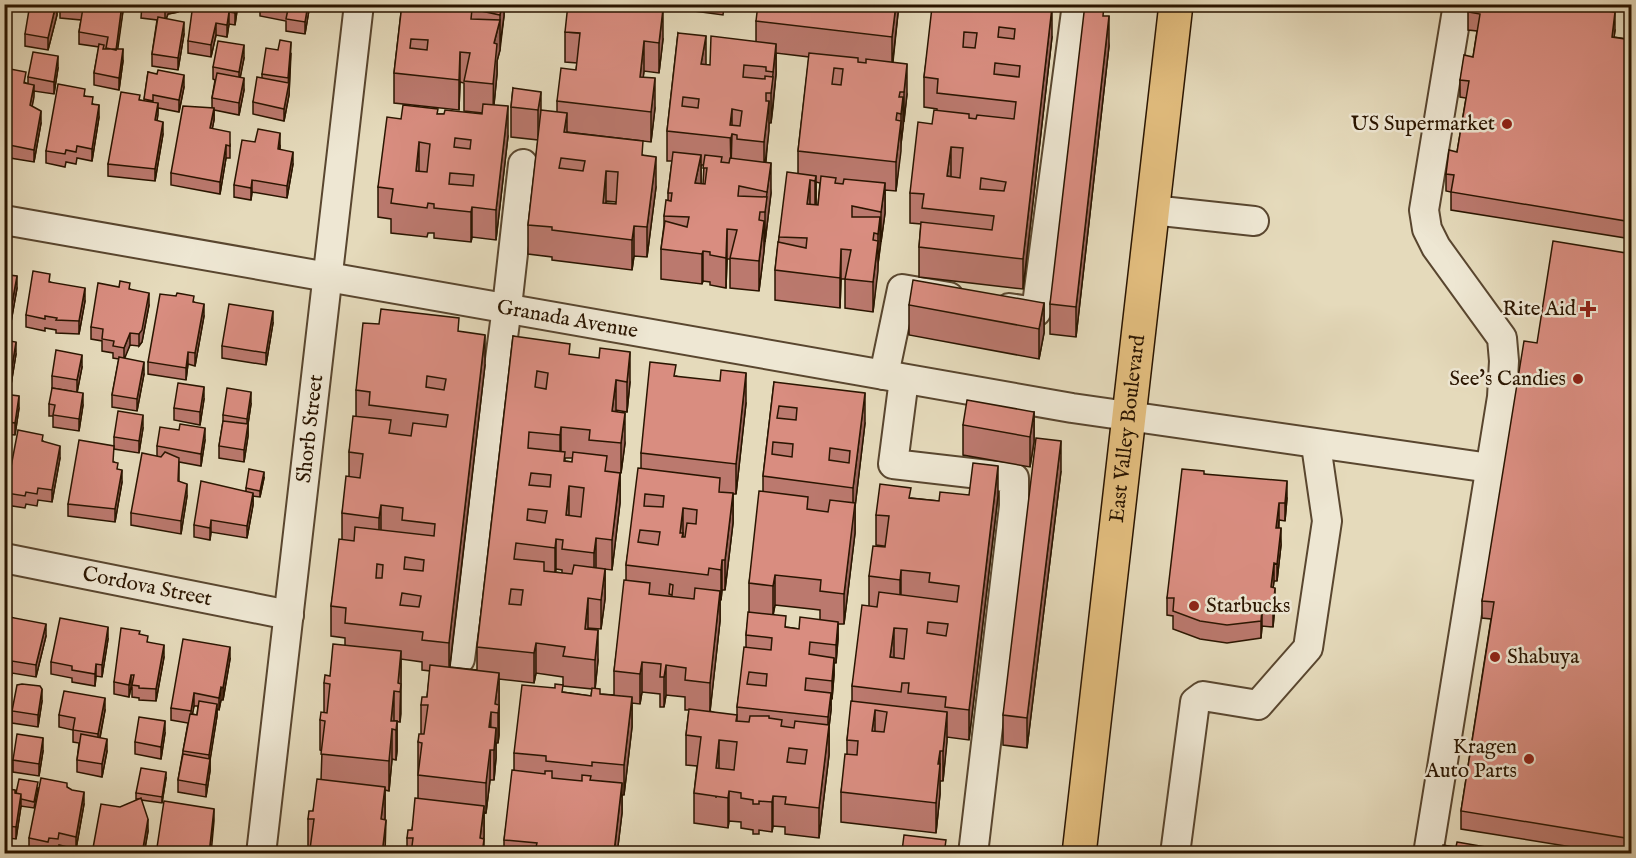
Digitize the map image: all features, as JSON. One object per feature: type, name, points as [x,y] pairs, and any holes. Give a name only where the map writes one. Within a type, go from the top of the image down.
[{"type":"main road","name":"East Valley Boulevard","points":[[1079,854],[1176,4]]},
{"type":"street","name":"Shorb Street","points":[[261,854],[359,4]]},
{"type":"street","points":[[973,854],[1014,506],[1014,478],[892,464],[894,377],[902,289],[1036,312],[1077,4]]},
{"type":"street","points":[[1428,854],[1502,397],[1504,361],[1502,338],[1426,230],[1424,210],[1458,4]]},
{"type":"street","points":[[460,659],[507,308],[523,164]]},
{"type":"street","points":[[1152,210],[1254,221]]},
{"type":"street","name":"Granada Avenue","points":[[4,220],[1072,408],[1128,414],[1316,445],[1490,468]]},
{"type":"street","points":[[1175,854],[1195,702],[1203,696],[1258,705],[1308,648],[1328,521],[1316,445]]},
{"type":"street","name":"Cordova Street","points":[[4,558],[289,615]]},
{"type":"building","points":[[30,4],[56,4],[48,38],[25,34]]},
{"type":"building","points":[[60,4],[97,4],[97,9],[109,11],[110,4],[122,4],[116,50],[106,48],[108,37],[79,32],[83,8],[60,6]]},
{"type":"building","points":[[142,4],[167,4],[165,10],[141,6]]},
{"type":"building","points":[[193,4],[236,4],[235,13],[229,12],[227,25],[216,23],[211,45],[188,41]]},
{"type":"building","points":[[262,4],[308,4],[305,22],[286,19],[288,9]]},
{"type":"building","points":[[402,4],[429,4],[429,6],[439,8],[439,4],[502,4],[500,15],[472,9],[471,19],[500,20],[494,43],[497,44],[493,84],[464,81],[470,53],[460,52],[459,80],[394,73]],"holes":[[[411,39],[428,40],[427,50],[410,48]]]},
{"type":"building","points":[[568,4],[622,4],[663,9],[659,43],[644,41],[640,77],[655,78],[651,112],[557,101],[561,68],[576,70],[580,33],[565,32]]},
{"type":"building","points":[[758,4],[896,4],[892,37],[756,21]]},
{"type":"building","points":[[947,4],[1032,4],[1052,7],[1023,259],[919,247],[921,222],[992,230],[994,216],[922,208],[924,194],[910,193],[918,122],[932,124],[934,110],[969,114],[969,118],[976,119],[977,115],[1014,119],[1016,102],[937,93],[938,79],[924,77],[932,7],[946,8]],"holes":[[[999,27],[1015,29],[1014,39],[998,37]],[[964,32],[977,33],[975,48],[963,47]],[[995,63],[1020,66],[1019,77],[994,74]],[[951,147],[963,148],[960,178],[947,176]],[[981,178],[1006,182],[1004,191],[980,189]]]},
{"type":"building","points":[[1085,4],[1104,5],[1103,16],[1109,16],[1076,307],[1050,304]]},
{"type":"building","points":[[1469,4],[1593,4],[1592,9],[1615,12],[1612,37],[1632,40],[1632,222],[1451,192],[1454,175],[1446,174],[1449,150],[1457,152],[1469,81],[1460,80],[1464,55],[1473,57],[1480,14],[1468,12]]},
{"type":"building","points":[[158,17],[184,22],[178,58],[152,54]]},
{"type":"building","points":[[678,33],[706,36],[701,64],[710,65],[711,36],[776,44],[773,72],[766,71],[766,67],[744,65],[743,77],[765,79],[765,76],[773,77],[771,93],[766,93],[766,101],[769,101],[764,142],[737,139],[737,135],[732,134],[731,138],[667,131]],"holes":[[[683,97],[699,99],[698,108],[682,106]],[[732,109],[742,111],[740,126],[730,125]]]},
{"type":"building","points":[[280,40],[291,42],[288,78],[262,74],[266,48],[278,50]]},
{"type":"building","points":[[218,41],[244,45],[239,72],[213,67]]},
{"type":"building","points":[[99,44],[104,45],[103,49],[123,49],[119,78],[94,73]]},
{"type":"building","points":[[33,52],[58,56],[54,82],[28,77]]},
{"type":"building","points":[[809,53],[858,58],[858,62],[866,63],[866,59],[907,64],[904,92],[900,92],[899,97],[903,97],[901,114],[897,113],[896,120],[901,121],[896,162],[798,151]],"holes":[[[834,68],[843,69],[841,85],[832,84]]]},
{"type":"building","points":[[5,68],[26,72],[24,83],[34,85],[30,105],[41,111],[34,150],[4,144]]},
{"type":"building","points":[[158,70],[184,75],[179,100],[153,95],[153,101],[144,99],[148,72],[157,74]]},
{"type":"building","points":[[217,73],[244,78],[239,103],[212,98]]},
{"type":"building","points":[[257,77],[289,83],[284,109],[253,102]]},
{"type":"building","points":[[58,84],[85,89],[84,96],[93,97],[92,104],[99,105],[92,149],[77,146],[76,152],[66,150],[65,154],[46,151]]},
{"type":"building","points":[[513,88],[541,92],[538,110],[511,107]]},
{"type":"building","points":[[121,92],[140,95],[139,100],[158,103],[155,120],[163,122],[155,169],[108,164]]},
{"type":"building","points":[[483,104],[508,106],[496,210],[472,207],[471,212],[434,208],[434,204],[428,203],[427,208],[391,203],[393,189],[378,187],[387,117],[401,119],[403,105],[438,109],[437,114],[444,114],[445,110],[482,114]],"holes":[[[455,138],[471,140],[470,149],[454,147]],[[419,142],[430,144],[427,172],[416,171]],[[450,173],[474,175],[473,186],[449,184]]]},
{"type":"building","points":[[183,106],[214,108],[210,128],[230,132],[230,146],[226,145],[220,182],[171,173]]},
{"type":"building","points":[[541,110],[567,113],[564,132],[643,141],[642,155],[656,157],[647,227],[634,226],[632,240],[528,225]],"holes":[[[561,158],[585,161],[583,171],[559,168]],[[606,171],[618,172],[616,204],[603,203]]]},
{"type":"building","points":[[258,129],[280,133],[278,149],[293,152],[287,186],[252,180],[251,188],[234,185],[242,140],[255,142]]},
{"type":"building","points":[[673,152],[701,155],[695,183],[705,184],[707,168],[703,168],[705,155],[722,157],[721,162],[729,163],[730,158],[771,163],[767,192],[739,186],[738,196],[767,197],[765,212],[760,212],[759,220],[764,221],[759,261],[730,258],[737,230],[727,229],[726,258],[703,251],[702,254],[661,249],[665,221],[687,227],[689,217],[664,216],[666,200],[671,201],[672,193],[668,193]]},
{"type":"building","points":[[787,172],[816,176],[815,181],[810,180],[807,204],[818,205],[821,176],[836,178],[835,183],[843,184],[844,179],[885,183],[881,212],[852,206],[852,217],[880,217],[878,234],[874,233],[873,240],[878,241],[873,282],[845,279],[851,250],[841,249],[840,278],[775,270],[778,242],[806,248],[807,238],[779,237]]},
{"type":"building","points":[[1553,241],[1632,254],[1632,839],[1461,811],[1494,602],[1482,601],[1524,341],[1537,343]]},
{"type":"building","points":[[4,266],[11,267],[9,275],[17,276],[11,309],[4,308]]},
{"type":"building","points":[[33,271],[50,274],[49,282],[85,288],[79,321],[56,320],[57,318],[45,316],[45,319],[26,315]]},
{"type":"building","points":[[913,280],[1044,303],[1039,329],[909,305]]},
{"type":"building","points":[[120,281],[130,283],[129,289],[149,293],[142,330],[139,334],[130,333],[124,348],[113,346],[114,341],[102,339],[103,329],[91,327],[98,283],[119,287]]},
{"type":"building","points":[[177,293],[194,296],[193,302],[204,304],[195,353],[188,352],[186,368],[148,362],[160,294],[176,296]]},
{"type":"building","points":[[229,304],[273,311],[266,353],[222,346]]},
{"type":"building","points":[[381,309],[459,318],[458,331],[485,335],[449,643],[422,640],[423,632],[345,623],[346,608],[331,606],[339,539],[354,541],[355,527],[434,536],[435,524],[402,520],[403,508],[381,505],[379,518],[342,513],[346,476],[360,478],[363,454],[349,452],[353,416],[391,420],[389,433],[411,436],[413,423],[446,427],[448,415],[369,405],[370,392],[356,390],[363,323],[379,324]],"holes":[[[427,376],[446,379],[444,390],[426,387]],[[405,557],[424,560],[423,571],[404,569]],[[377,564],[383,565],[382,578],[376,578]],[[402,593],[421,596],[419,607],[400,605]]]},
{"type":"building","points":[[513,336],[570,344],[569,354],[599,358],[600,348],[630,352],[627,382],[616,380],[612,411],[625,413],[621,443],[589,440],[590,430],[561,427],[560,435],[529,432],[528,448],[565,452],[564,461],[572,462],[573,452],[607,456],[605,471],[620,473],[612,540],[596,538],[594,553],[562,549],[563,540],[556,539],[555,548],[516,543],[514,559],[544,562],[544,571],[572,574],[574,565],[605,569],[601,600],[588,598],[585,629],[598,630],[595,660],[563,656],[565,647],[536,643],[534,653],[477,647]],"holes":[[[537,371],[548,373],[546,389],[535,387]],[[531,473],[551,475],[550,487],[529,485]],[[569,486],[584,488],[581,517],[566,515]],[[528,509],[547,511],[545,523],[527,520]],[[511,589],[523,590],[521,605],[509,604]]]},
{"type":"building","points":[[4,340],[16,342],[10,379],[4,378]]},
{"type":"building","points":[[56,350],[82,355],[77,380],[52,376]]},
{"type":"building","points":[[119,357],[144,362],[137,399],[112,395]]},
{"type":"building","points":[[650,362],[676,365],[674,376],[720,381],[721,370],[746,373],[736,464],[641,453]]},
{"type":"building","points":[[774,382],[865,393],[853,488],[763,476]],"holes":[[[779,406],[797,408],[796,420],[777,418]],[[773,442],[793,444],[792,457],[772,454]],[[830,448],[850,451],[849,463],[829,460]]]},
{"type":"building","points":[[178,383],[204,387],[200,412],[174,408]]},
{"type":"building","points":[[52,388],[83,393],[79,419],[53,415],[55,405],[49,404]]},
{"type":"building","points":[[227,388],[251,392],[247,419],[223,415]]},
{"type":"building","points":[[4,394],[19,396],[15,423],[4,421]]},
{"type":"building","points":[[967,400],[1034,412],[1030,437],[963,425]]},
{"type":"building","points":[[118,411],[143,415],[139,441],[114,437]]},
{"type":"building","points":[[223,421],[248,424],[244,450],[219,446]]},
{"type":"building","points":[[180,424],[205,428],[201,454],[157,446],[160,427],[179,430]]},
{"type":"building","points":[[18,430],[43,435],[42,441],[60,446],[52,490],[38,488],[37,494],[26,492],[25,496],[6,493]]},
{"type":"building","points":[[1036,438],[1061,441],[1027,718],[1003,715]]},
{"type":"building","points":[[79,440],[114,446],[113,462],[118,463],[117,469],[122,470],[115,509],[68,504]]},
{"type":"building","points":[[165,452],[179,458],[178,481],[187,484],[181,521],[131,513],[142,453],[161,457]]},
{"type":"building","points":[[973,463],[998,466],[969,710],[945,707],[946,697],[908,693],[909,683],[902,683],[901,692],[852,686],[862,605],[877,607],[879,592],[957,602],[959,586],[929,582],[930,573],[901,570],[900,580],[869,576],[873,546],[885,547],[889,516],[876,515],[880,484],[911,488],[909,498],[939,501],[940,492],[969,495]],"holes":[[[928,622],[948,624],[946,636],[927,633]],[[894,628],[907,629],[904,659],[890,657]]]},
{"type":"building","points":[[638,468],[720,478],[719,492],[733,493],[725,560],[722,560],[721,570],[709,568],[708,575],[626,565]],"holes":[[[645,494],[664,496],[663,507],[644,506]],[[683,508],[697,510],[696,524],[687,523],[685,537],[682,537],[683,533],[680,533]],[[640,530],[660,532],[658,545],[638,542]]]},
{"type":"building","points":[[249,469],[264,472],[260,491],[246,488]]},
{"type":"building","points":[[1182,469],[1204,471],[1204,474],[1287,481],[1285,503],[1279,503],[1276,528],[1281,528],[1277,564],[1274,563],[1271,587],[1275,588],[1273,610],[1262,609],[1261,621],[1227,625],[1200,621],[1173,611],[1174,598],[1167,598]]},
{"type":"building","points":[[201,481],[253,493],[247,526],[211,520],[210,528],[194,525]]},
{"type":"building","points":[[759,491],[808,497],[807,509],[828,512],[830,500],[855,503],[844,594],[820,591],[821,580],[775,575],[773,586],[749,583]]},
{"type":"building","points":[[624,580],[650,583],[649,594],[694,599],[695,588],[720,591],[710,683],[685,680],[686,668],[666,665],[664,677],[660,677],[661,664],[642,662],[640,674],[614,671]]},
{"type":"building","points":[[670,584],[673,585],[672,595],[669,594]]},
{"type":"building","points":[[4,607],[11,609],[9,617],[46,624],[36,665],[12,661],[4,703]]},
{"type":"building","points":[[748,612],[786,616],[785,627],[799,629],[800,617],[838,622],[836,645],[810,642],[809,654],[834,658],[832,681],[806,678],[805,690],[831,693],[828,717],[737,707],[744,647],[771,650],[772,638],[746,635]],"holes":[[[749,672],[767,674],[766,686],[747,684]]]},
{"type":"building","points":[[60,618],[108,627],[102,665],[96,664],[95,674],[72,670],[72,666],[51,662]]},
{"type":"building","points":[[121,628],[140,631],[139,634],[148,636],[147,642],[164,645],[156,689],[139,688],[139,686],[132,685],[134,675],[131,675],[129,685],[114,682]]},
{"type":"building","points":[[183,639],[230,647],[223,688],[221,687],[219,698],[194,693],[191,711],[171,708]]},
{"type":"building","points":[[333,644],[401,651],[398,683],[401,684],[400,692],[394,691],[391,721],[397,721],[396,730],[392,729],[389,761],[321,754],[325,721],[320,720],[321,712],[327,713],[330,684],[324,683],[325,675],[330,676]]},
{"type":"building","points":[[430,665],[499,673],[495,704],[499,705],[498,713],[491,712],[489,727],[496,728],[494,750],[490,750],[486,783],[418,775],[422,743],[418,742],[419,734],[424,734],[428,705],[421,705],[422,697],[427,697]]},
{"type":"building","points":[[555,684],[563,685],[562,692],[591,696],[592,688],[600,689],[600,694],[632,697],[624,765],[592,762],[592,766],[546,761],[546,756],[514,753],[522,685],[555,688]]},
{"type":"building","points":[[17,685],[40,686],[42,689],[38,715],[12,711]]},
{"type":"building","points":[[64,691],[105,698],[98,734],[73,730],[75,718],[59,715]]},
{"type":"building","points":[[199,701],[217,704],[209,755],[183,751],[190,714],[197,715]]},
{"type":"building","points":[[851,701],[947,712],[943,751],[940,751],[938,764],[940,764],[936,803],[841,792],[845,754],[857,755],[858,741],[847,740]],"holes":[[[875,710],[887,712],[884,732],[872,731]]]},
{"type":"building","points":[[689,709],[737,715],[736,721],[749,722],[750,716],[769,716],[769,718],[782,720],[781,726],[794,728],[795,721],[829,725],[819,808],[785,804],[786,797],[773,796],[772,802],[759,801],[759,804],[753,804],[753,800],[741,798],[741,793],[729,791],[728,798],[694,793],[701,737],[686,735]],"holes":[[[719,740],[737,742],[734,770],[716,768]],[[789,748],[807,750],[805,764],[787,762]]]},
{"type":"building","points":[[139,717],[165,721],[161,747],[135,742]]},
{"type":"building","points":[[17,734],[43,738],[39,764],[13,760]]},
{"type":"building","points":[[81,734],[107,739],[102,764],[77,760]]},
{"type":"building","points":[[4,738],[8,739],[4,760]]},
{"type":"building","points":[[183,754],[210,759],[206,785],[178,780]]},
{"type":"building","points":[[141,768],[166,772],[162,797],[136,793]]},
{"type":"building","points":[[512,770],[545,774],[545,771],[552,771],[552,778],[582,781],[582,775],[591,776],[590,780],[622,783],[614,852],[582,848],[581,853],[536,847],[537,843],[504,840]]},
{"type":"building","points":[[4,771],[11,772],[8,789],[21,794],[16,827],[8,826],[7,834],[4,834]]},
{"type":"building","points":[[41,778],[67,783],[67,787],[72,790],[84,792],[76,837],[59,833],[58,839],[49,838],[48,842],[29,838]]},
{"type":"building","points":[[19,779],[38,782],[34,802],[21,799],[21,794],[16,793]]},
{"type":"building","points":[[317,779],[385,787],[381,819],[386,820],[382,854],[304,854],[305,848],[310,849],[314,819],[308,819],[309,811],[313,811]]},
{"type":"building","points":[[141,798],[148,819],[142,854],[123,854],[93,848],[101,804],[120,807]]},
{"type":"building","points":[[415,798],[484,806],[480,838],[484,839],[482,854],[411,854],[413,838],[407,838],[408,830],[412,830]]},
{"type":"building","points":[[164,801],[214,809],[209,854],[196,852],[196,854],[156,854]]},
{"type":"building","points":[[904,835],[946,840],[944,854],[896,854],[897,850],[902,851]]},
{"type":"building","points":[[1457,842],[1526,854],[1442,854],[1443,845],[1456,847]]},
{"type":"place","name":"US Supermarket","points":[[1507,124]]},
{"type":"place","name":"Rite Aid","points":[[1588,309]]},
{"type":"place","name":"See's Candies","points":[[1578,379]]},
{"type":"place","name":"Starbucks","points":[[1194,606]]},
{"type":"place","name":"Shabuya","points":[[1495,657]]},
{"type":"place","name":"Kragen Auto Parts","points":[[1529,759]]}]
